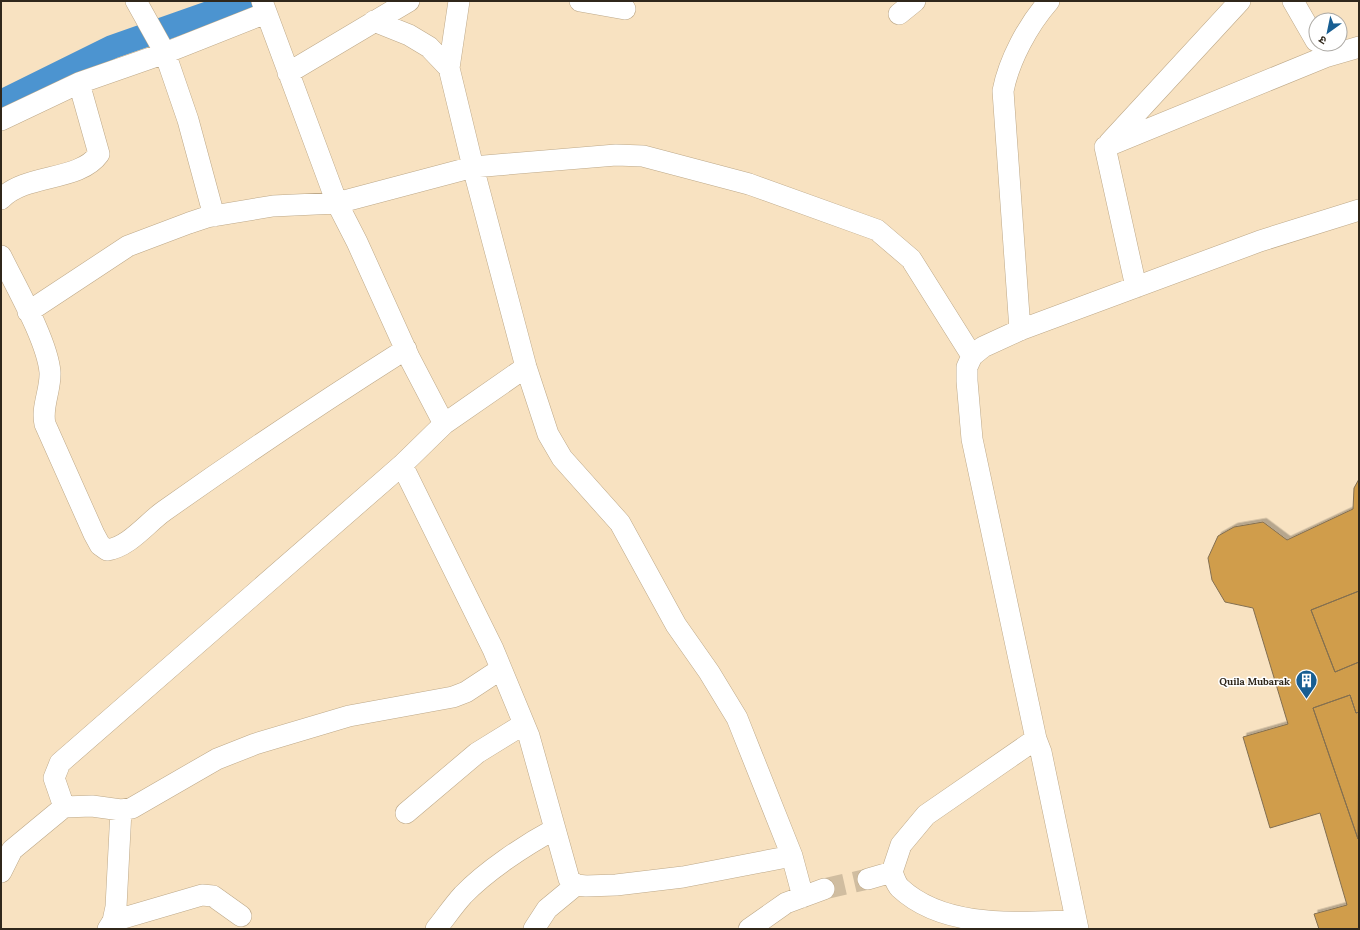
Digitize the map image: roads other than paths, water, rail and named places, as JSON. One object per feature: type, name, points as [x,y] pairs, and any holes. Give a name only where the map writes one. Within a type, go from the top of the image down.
[{"type":"street","points":[[136,1],[165,53],[188,120],[214,216]]},
{"type":"street","points":[[288,73],[409,1]]},
{"type":"street","points":[[459,1],[449,68],[473,167],[526,367],[548,434],[562,458],[620,523],[676,624],[709,672],[737,718],[792,856],[803,897]]},
{"type":"street","points":[[580,1],[625,9]]},
{"type":"street","points":[[899,14],[915,1]]},
{"type":"street","points":[[1020,330],[1004,91],[1006,76],[1016,52],[1049,1]]},
{"type":"street","points":[[1105,147],[1240,1]]},
{"type":"street","points":[[1293,1],[1308,27]]},
{"type":"street","points":[[1,120],[79,83],[165,53],[264,7],[337,203],[357,242],[406,349],[444,424]]},
{"type":"street","points":[[374,21],[409,35],[429,46],[449,68]]},
{"type":"street","points":[[1348,47],[1359,47]]},
{"type":"street","points":[[1105,147],[1309,52]]},
{"type":"street","points":[[1,199],[20,186],[81,168],[95,160],[100,154],[79,83]]},
{"type":"street","points":[[1105,147],[1136,287]]},
{"type":"street","points":[[28,312],[128,246],[189,222],[214,216],[273,206],[337,203],[473,167],[616,155],[643,156],[749,184],[877,230],[911,259],[972,356]]},
{"type":"street","points":[[1036,739],[926,815],[900,845],[892,872],[900,887],[919,901],[949,914],[988,922],[1077,925],[1041,752],[1036,739],[972,439],[967,367],[972,356],[983,347],[1020,330],[1260,241],[1359,210]]},
{"type":"street","points":[[1,256],[48,358],[50,373],[48,398],[43,413],[45,424],[94,534],[100,545],[107,550],[116,549],[153,519],[216,474],[406,349]]},
{"type":"street","points":[[64,807],[54,778],[60,763],[402,465],[444,424],[526,367]]},
{"type":"street","points":[[402,465],[501,669],[529,736],[569,879],[576,885],[616,885],[684,877],[792,856]]},
{"type":"street","points":[[1,872],[6,850],[64,807],[92,806],[121,810],[143,803],[211,762],[255,744],[349,716],[454,697],[466,692],[501,669]]},
{"type":"street","points":[[406,813],[476,753],[524,724]]},
{"type":"street","points":[[111,925],[116,907],[121,810]]},
{"type":"street","points":[[436,929],[454,906],[475,884],[526,845],[554,829]]},
{"type":"street","points":[[868,879],[892,872]]},
{"type":"street","points":[[534,929],[547,909],[576,885]]},
{"type":"street","points":[[749,929],[786,903],[824,889]]},
{"type":"street","points":[[111,925],[202,895],[213,896],[241,916]]},
{"type":"waterway","points":[[1,102],[112,47],[243,1]]},
{"type":"tunnel","points":[[824,889],[868,879]]},
{"type":"place","name":"Quila Mubarak","points":[[1306,700]]}]
